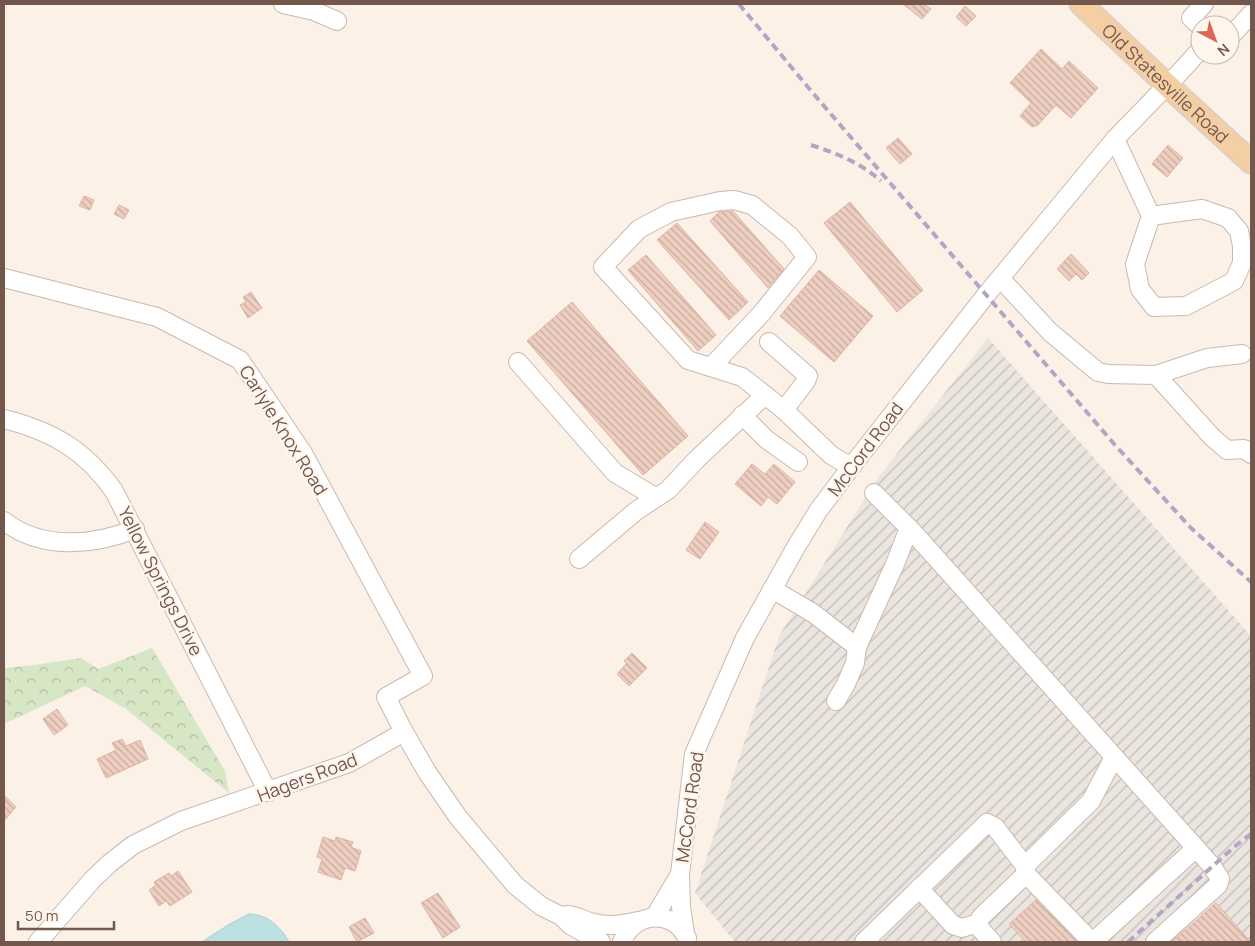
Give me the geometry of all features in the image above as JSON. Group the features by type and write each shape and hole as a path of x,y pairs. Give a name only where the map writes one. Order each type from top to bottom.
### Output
{"main road":[{"name":"Old Statesville Road","path":"1081,4 1251,162"}],"street":[{"path":"283,4 314,11 337,21"},
{"path":"1194,15 1204,4"},
{"path":"1240,26 1251,14"},
{"name":"McCord Road","path":"687,938 681,907 680,874 694,754 745,638 796,546 818,511 851,467 1000,278 1115,139 1190,61"},
{"path":"1115,139 1151,216 1135,264 1140,289 1154,307 1186,306 1234,281 1242,264 1242,246 1239,231 1228,218 1202,209 1151,216"},
{"path":"711,366 761,314 807,257 790,236 752,205 734,200 720,201 671,212 647,224 639,229 603,267 688,360 742,377 784,410 831,455 851,467"},
{"name":"Carlyle Knox Road","path":"4,278 157,317 240,360 303,453 423,676 386,697 404,732"},
{"path":"1000,278 1050,332 1098,372 1156,375 1207,358 1242,354"},
{"path":"769,342 808,376 784,410"},
{"path":"518,362 615,473 655,498"},
{"path":"1156,375 1212,437 1227,450 1244,450 1251,454"},
{"path":"579,559 636,511 668,490 697,459 765,395"},
{"path":"742,415 766,439 798,462"},
{"name":"Yellow Springs Drive","path":"4,419 25,424 52,435 87,459 114,491 268,792"},
{"path":"874,493 909,528 1212,866 1220,880 1218,885 1155,942"},
{"path":"4,521 29,535 68,542 102,540 135,529"},
{"path":"836,701 855,663 857,647 895,564 909,528"},
{"path":"772,589 813,613 857,647"},
{"path":"404,732 427,772 479,843 515,885 541,906 561,916 570,925 601,942"},
{"name":"Hagers Road","path":"38,942 104,868 133,845 180,822 349,764 404,732"},
{"path":"992,942 977,925 980,917 1091,800 1114,757"},
{"path":"864,942 987,822 995,827 1026,870 1092,942 1196,848"},
{"name":"McCord Road","path":"622,942 625,934 647,919 680,874"},
{"path":"919,888 952,925 962,928 978,923"},
{"path":"561,916 573,915 593,923 614,926 647,919"},
{"name":"McCord Road","path":"647,919 669,920 678,925 687,938"}],"shaded area":[{"path":"988,338 1251,636 1251,942 735,942 695,893 779,636 877,479"}],"green space":[{"path":"152,648 225,771 229,793 126,709 85,686 4,724 4,668 81,658 98,669"}],"water":[{"path":"249,914 262,916 273,922 289,942 202,942 228,925"}],"building":[{"path":"903,4 924,4 931,9 922,19"},
{"path":"965,6 976,16 966,26 956,17"},
{"path":"1041,49 1062,69 1069,61 1098,88 1071,118 1056,105 1038,125 1032,127 1020,116 1031,103 1010,83"},
{"path":"898,138 912,154 900,164 886,148"},
{"path":"1168,145 1183,158 1167,177 1152,164"},
{"path":"84,196 94,200 90,210 79,206"},
{"path":"850,202 923,290 897,312 824,223"},
{"path":"119,205 129,210 124,219 114,214"},
{"path":"733,211 784,269 768,288 710,221 719,212"},
{"path":"677,223 748,302 729,320 657,240"},
{"path":"1071,254 1089,273 1082,280 1076,274 1069,281 1057,269"},
{"path":"646,255 716,335 698,351 628,270"},
{"path":"819,270 873,316 834,362 780,316"},
{"path":"251,292 262,308 248,318 240,305 246,302 243,297"},
{"path":"572,302 688,436 643,475 527,341"},
{"path":"752,464 765,474 774,464 795,482 777,504 768,497 761,506 735,484"},
{"path":"705,522 719,532 700,559 686,550"},
{"path":"632,653 647,668 629,686 617,674 627,663 624,661"},
{"path":"57,709 68,725 54,735 43,719"},
{"path":"122,739 126,746 140,740 148,759 106,778 97,759 116,750 112,743"},
{"path":"4,795 16,807 4,821"},
{"path":"323,837 335,841 336,837 353,842 351,847 361,851 355,871 345,868 341,880 318,872 322,859 317,857"},
{"path":"178,871 192,892 170,906 166,901 159,906 149,890 156,885 154,882 169,873 171,876"},
{"path":"438,893 460,927 443,938 421,903"},
{"path":"1036,900 1077,942 1026,942 1009,924"},
{"path":"1216,903 1251,942 1172,942"},
{"path":"365,918 374,933 357,942 349,927"}],"railway":[{"path":"739,4 812,92 1115,445 1191,528 1251,582"},
{"path":"811,145 848,159 881,181"},
{"path":"1128,942 1251,834"}]}
